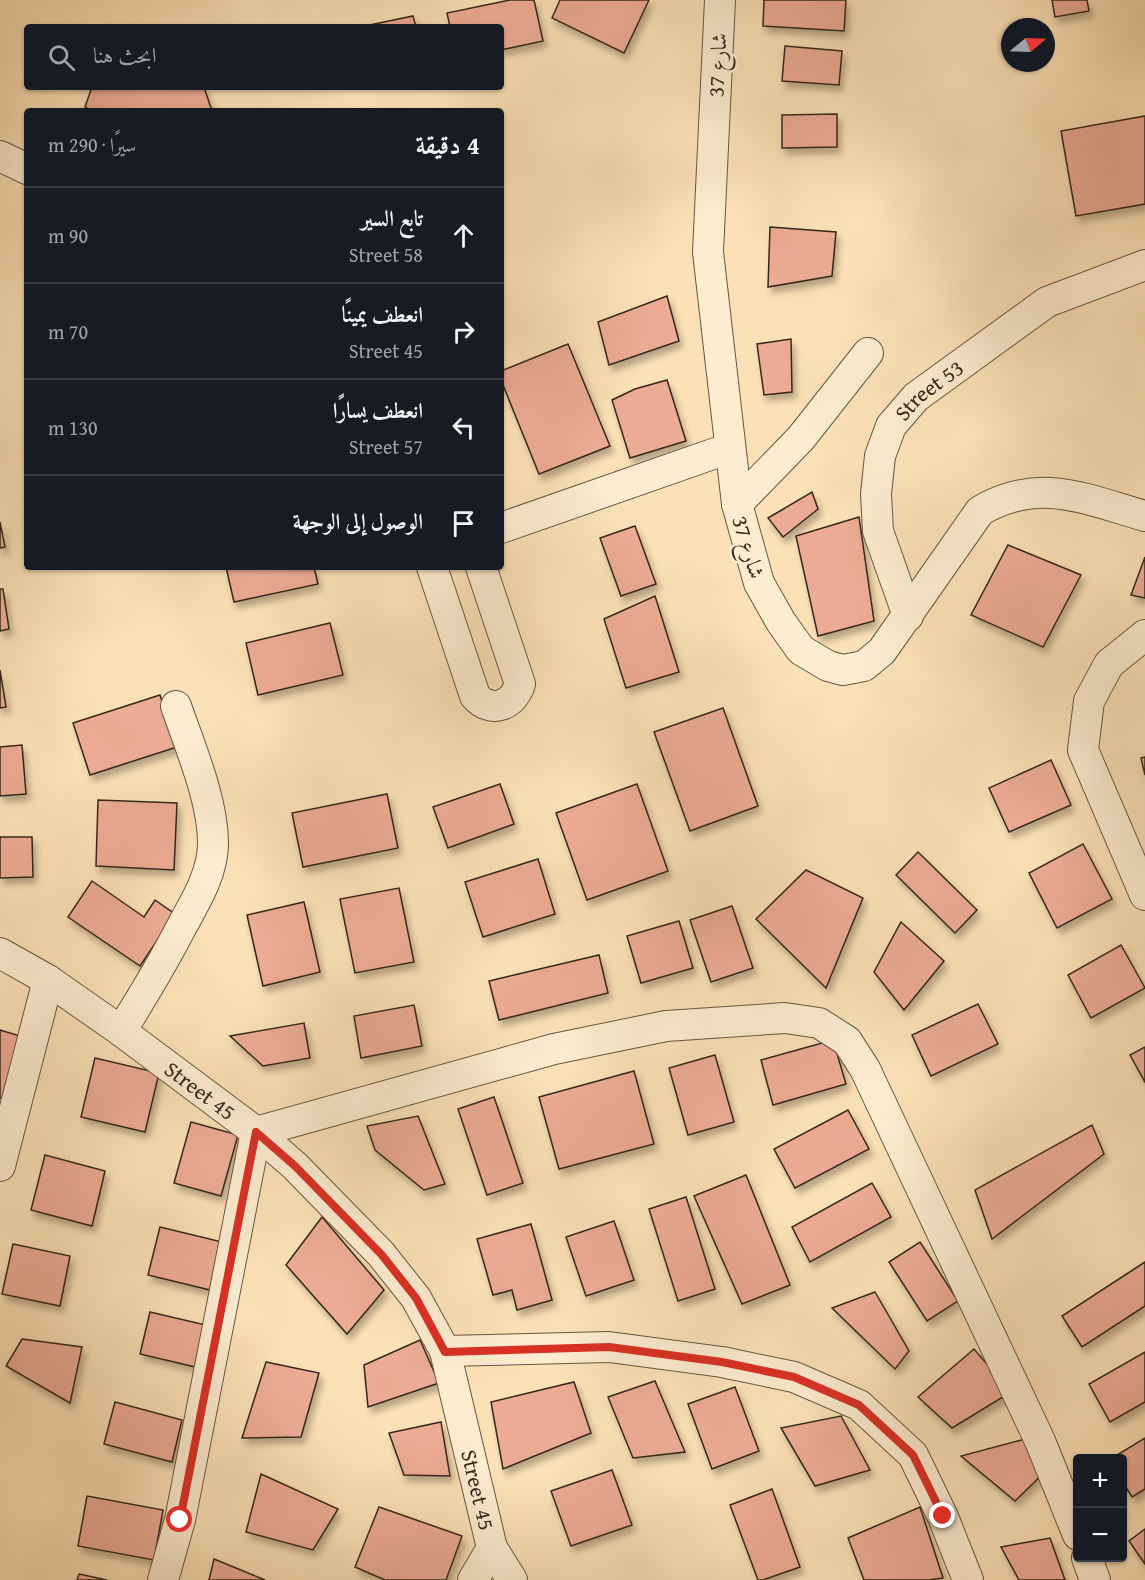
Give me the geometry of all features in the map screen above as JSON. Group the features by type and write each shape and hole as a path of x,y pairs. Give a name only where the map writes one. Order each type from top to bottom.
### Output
{"street":[{"name":"شارع 37","path":"720,0 708,252 736,504 759,583 781,622 801,650 828,666 843,669 864,666 882,651 980,511 998,500 1021,493 1061,492 1145,516"},
{"path":"0,156 24,168"},
{"name":"Street 53","path":"908,616 878,531 876,494 880,456 891,426 916,397 1047,302 1145,265"},
{"path":"736,504 801,438 868,353"},
{"path":"504,527 730,448"},
{"path":"433,570 475,696 480,702 495,706 510,701 517,694 520,684 482,570"},
{"path":"1145,635 1109,664 1089,701 1083,750 1145,895"},
{"path":"121,1031 162,965 206,881 214,844 201,779 176,706"},
{"name":"Street 45","path":"0,953 48,980 121,1031 256,1132 295,1166 381,1254 416,1298 445,1352 492,1548 512,1580"},
{"path":"0,1166 48,980"},
{"path":"163,1580 180,1520 256,1132 554,1050 666,1026 785,1018 819,1023 847,1041 865,1069 1040,1440 1073,1525"},
{"path":"445,1352 609,1347 722,1362 794,1377 859,1405 913,1455 943,1516 968,1580"},
{"path":"473,1580 492,1548"},
{"path":"1089,1562 1095,1580"}],"building":[{"path":"510,0 534,0 543,41 504,49 504,24 449,24 447,13"},
{"path":"560,0 649,0 624,53 552,18"},
{"path":"764,0 846,0 844,31 763,26"},
{"path":"1052,0 1087,0 1089,11 1055,17"},
{"path":"413,16 415,24 374,24"},
{"path":"785,46 842,51 839,85 782,81"},
{"path":"91,90 205,90 211,108 87,108 85,107"},
{"path":"837,114 837,147 782,148 782,115"},
{"path":"1145,116 1145,204 1076,216 1061,131"},
{"path":"770,227 836,232 832,276 768,287"},
{"path":"667,296 679,341 609,365 598,322"},
{"path":"791,339 792,392 764,395 757,344"},
{"path":"568,344 610,446 539,474 504,387 504,370"},
{"path":"667,380 686,441 630,458 612,400 635,389"},
{"path":"812,492 818,509 783,537 768,518"},
{"path":"859,517 874,621 818,636 796,536"},
{"path":"0,522 5,547 0,548"},
{"path":"635,526 656,584 621,596 600,538"},
{"path":"1008,545 1081,575 1043,647 971,615"},
{"path":"1145,557 1145,598 1131,595"},
{"path":"227,570 315,570 318,584 234,602"},
{"path":"0,589 3,589 9,629 0,631"},
{"path":"655,596 679,672 626,688 604,619"},
{"path":"330,623 343,675 258,695 246,643"},
{"path":"0,670 6,707 0,708"},
{"path":"160,695 177,747 90,775 73,723"},
{"path":"723,708 758,806 690,831 654,732"},
{"path":"22,745 26,794 0,796 0,747"},
{"path":"1145,757 1145,775 1141,758"},
{"path":"1051,760 1071,805 1009,832 989,788"},
{"path":"500,784 514,824 448,848 433,807"},
{"path":"637,784 668,871 587,900 556,813"},
{"path":"387,794 398,848 303,867 292,813"},
{"path":"98,800 177,803 174,870 96,866"},
{"path":"0,837 32,837 33,877 0,878"},
{"path":"1083,844 1112,899 1057,928 1029,873"},
{"path":"918,852 977,910 955,933 896,875"},
{"path":"538,859 555,914 483,937 465,882"},
{"path":"806,870 863,898 826,988 756,919"},
{"path":"92,881 144,917 155,900 175,914 140,966 68,917"},
{"path":"399,888 414,962 355,973 340,899"},
{"path":"304,902 320,972 263,986 247,915"},
{"path":"732,906 753,968 711,982 690,920"},
{"path":"679,921 693,968 641,983 627,936"},
{"path":"901,922 944,961 904,1010 874,972"},
{"path":"1121,945 1145,988 1091,1018 1068,975"},
{"path":"599,955 608,993 499,1020 489,981"},
{"path":"978,1004 998,1044 931,1076 912,1035"},
{"path":"414,1005 422,1046 361,1058 354,1016"},
{"path":"304,1023 310,1058 263,1066 230,1036"},
{"path":"0,1030 20,1036 5,1099 0,1098"},
{"path":"833,1040 846,1084 773,1105 761,1060"},
{"path":"1145,1047 1145,1082 1130,1055"},
{"path":"715,1055 734,1122 688,1135 669,1068"},
{"path":"95,1058 159,1073 145,1132 81,1117"},
{"path":"634,1071 654,1144 559,1169 539,1097"},
{"path":"494,1097 523,1183 487,1195 458,1109"},
{"path":"848,1110 869,1149 795,1188 774,1149"},
{"path":"418,1116 445,1184 424,1190 375,1150 367,1126"},
{"path":"191,1122 238,1135 221,1196 174,1183"},
{"path":"1092,1125 1104,1154 992,1239 975,1190"},
{"path":"45,1155 105,1171 92,1226 31,1210"},
{"path":"746,1175 790,1285 742,1304 694,1196"},
{"path":"872,1183 891,1217 810,1262 792,1227"},
{"path":"686,1197 715,1289 678,1301 649,1209"},
{"path":"322,1217 384,1290 347,1334 286,1265"},
{"path":"614,1221 634,1280 586,1296 566,1237"},
{"path":"531,1224 552,1300 517,1310 512,1290 493,1295 477,1239"},
{"path":"160,1227 222,1242 210,1290 148,1275"},
{"path":"920,1242 958,1301 927,1321 889,1262"},
{"path":"13,1244 70,1256 60,1306 2,1294"},
{"path":"1145,1262 1145,1306 1082,1347 1062,1316"},
{"path":"875,1292 909,1351 895,1369 832,1308"},
{"path":"150,1312 214,1327 204,1369 140,1354"},
{"path":"22,1339 82,1347 70,1403 6,1366"},
{"path":"420,1340 439,1383 368,1407 364,1365"},
{"path":"974,1349 1011,1392 952,1428 918,1397"},
{"path":"1145,1352 1145,1402 1110,1422 1089,1384"},
{"path":"266,1362 319,1373 301,1437 242,1438"},
{"path":"655,1381 685,1452 633,1458 608,1397"},
{"path":"574,1382 591,1433 503,1469 491,1402"},
{"path":"735,1387 759,1451 712,1469 688,1404"},
{"path":"115,1402 182,1420 172,1462 104,1444"},
{"path":"841,1416 870,1470 815,1486 781,1428"},
{"path":"441,1422 450,1476 404,1475 389,1433"},
{"path":"1145,1438 1145,1489 1132,1497 1127,1489 1127,1454 1119,1454"},
{"path":"1025,1439 1048,1469 1015,1501 961,1456"},
{"path":"612,1470 632,1525 571,1546 551,1491"},
{"path":"261,1474 338,1509 313,1550 246,1532"},
{"path":"772,1489 800,1567 758,1580 730,1505"},
{"path":"87,1496 163,1510 154,1560 78,1546"},
{"path":"379,1507 462,1536 446,1580 385,1580 355,1567"},
{"path":"920,1507 943,1578 864,1580 848,1538"},
{"path":"1145,1529 1145,1564 1129,1541"},
{"path":"1050,1538 1065,1580 1019,1580 1001,1547"},
{"path":"214,1559 265,1580 209,1580"},
{"path":"79,1574 107,1580 77,1580"}],"route":[{"path":"180,1520 256,1132 295,1166 381,1254 416,1298 445,1352 609,1347 722,1362 794,1377 859,1405 913,1455 943,1516"}]}
